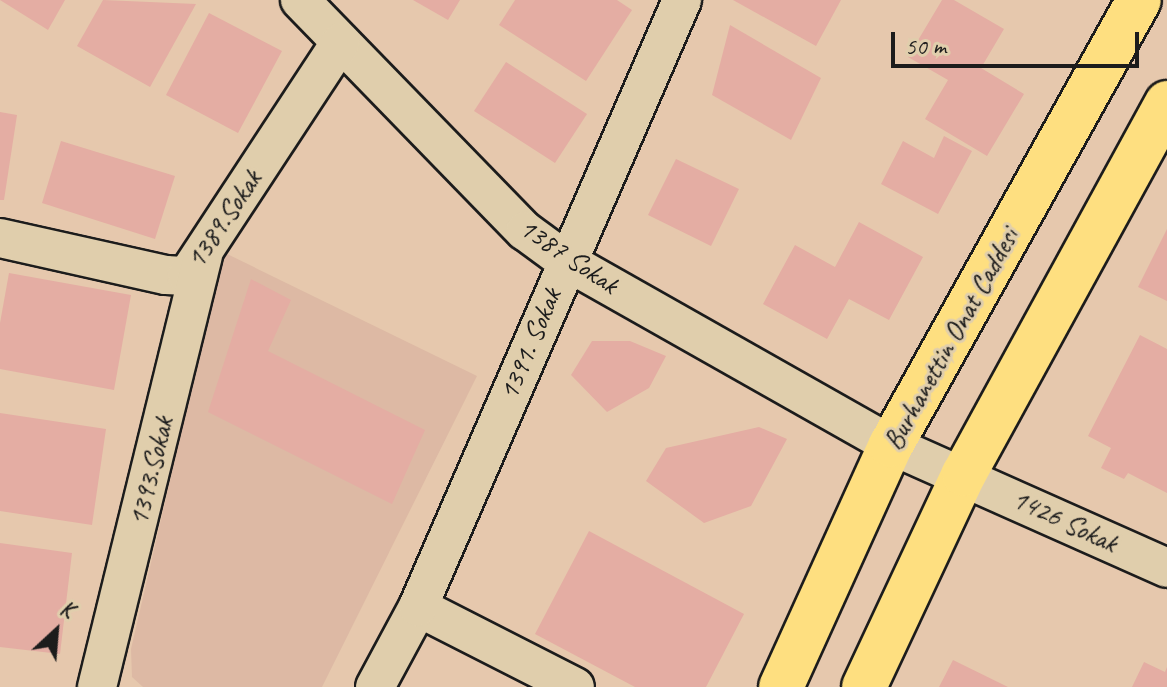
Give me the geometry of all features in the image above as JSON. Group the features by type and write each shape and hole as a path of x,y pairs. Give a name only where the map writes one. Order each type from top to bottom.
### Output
{"main road":[{"name":"Burhanettin Onat Caddesi","path":"781,687 891,445 1139,0"},
{"path":"864,687 964,474 1167,103"}],"street":[{"name":"1387 Sokak","path":"300,0 525,231 566,261 891,445 964,474"},
{"name":"1391. Sokak","path":"375,687 418,607 682,0"},
{"name":"1389.Sokak","path":"0,238 166,275 187,276 340,43"},
{"name":"1393.Sokak","path":"97,687 203,255"},
{"name":"1426 Sokak","path":"964,474 1167,568"},
{"path":"418,607 575,687"}],"shaded area":[{"path":"223,252 477,376 322,687 143,687 132,677 131,649"}],"building":[{"path":"0,0 65,0 48,30"},
{"path":"103,0 196,4 150,87 77,46"},
{"path":"413,0 460,0 448,20"},
{"path":"515,0 617,0 632,10 586,81 499,25"},
{"path":"733,0 841,0 816,46"},
{"path":"942,0 954,0 1004,29 981,68 1024,94 987,156 925,119 948,80 908,57"},
{"path":"209,13 282,51 238,133 166,95"},
{"path":"730,25 821,78 791,140 712,95"},
{"path":"506,62 587,114 555,163 474,111"},
{"path":"0,112 17,115 4,200 0,200"},
{"path":"944,136 972,151 938,214 881,184 903,141 934,158"},
{"path":"61,141 175,176 155,239 42,203"},
{"path":"676,159 739,189 711,246 648,215"},
{"path":"859,222 923,257 889,320 849,299 827,339 763,304 795,245 835,267"},
{"path":"1167,229 1167,301 1138,287"},
{"path":"9,273 131,295 114,390 0,369 0,323"},
{"path":"251,279 291,300 268,351 425,430 392,504 208,412"},
{"path":"1140,335 1167,349 1167,493 1128,473 1124,479 1101,468 1111,448 1088,436"},
{"path":"592,341 630,341 666,356 649,388 607,412 571,375"},
{"path":"0,413 106,429 92,525 0,511"},
{"path":"759,427 787,439 751,506 704,523 646,481 666,448"},
{"path":"589,531 744,614 706,687 635,687 535,634"},
{"path":"0,543 72,553 60,654 0,647"},
{"path":"953,660 1008,687 939,687"},
{"path":"1144,662 1165,672 1167,667 1167,687 1132,687"}]}
